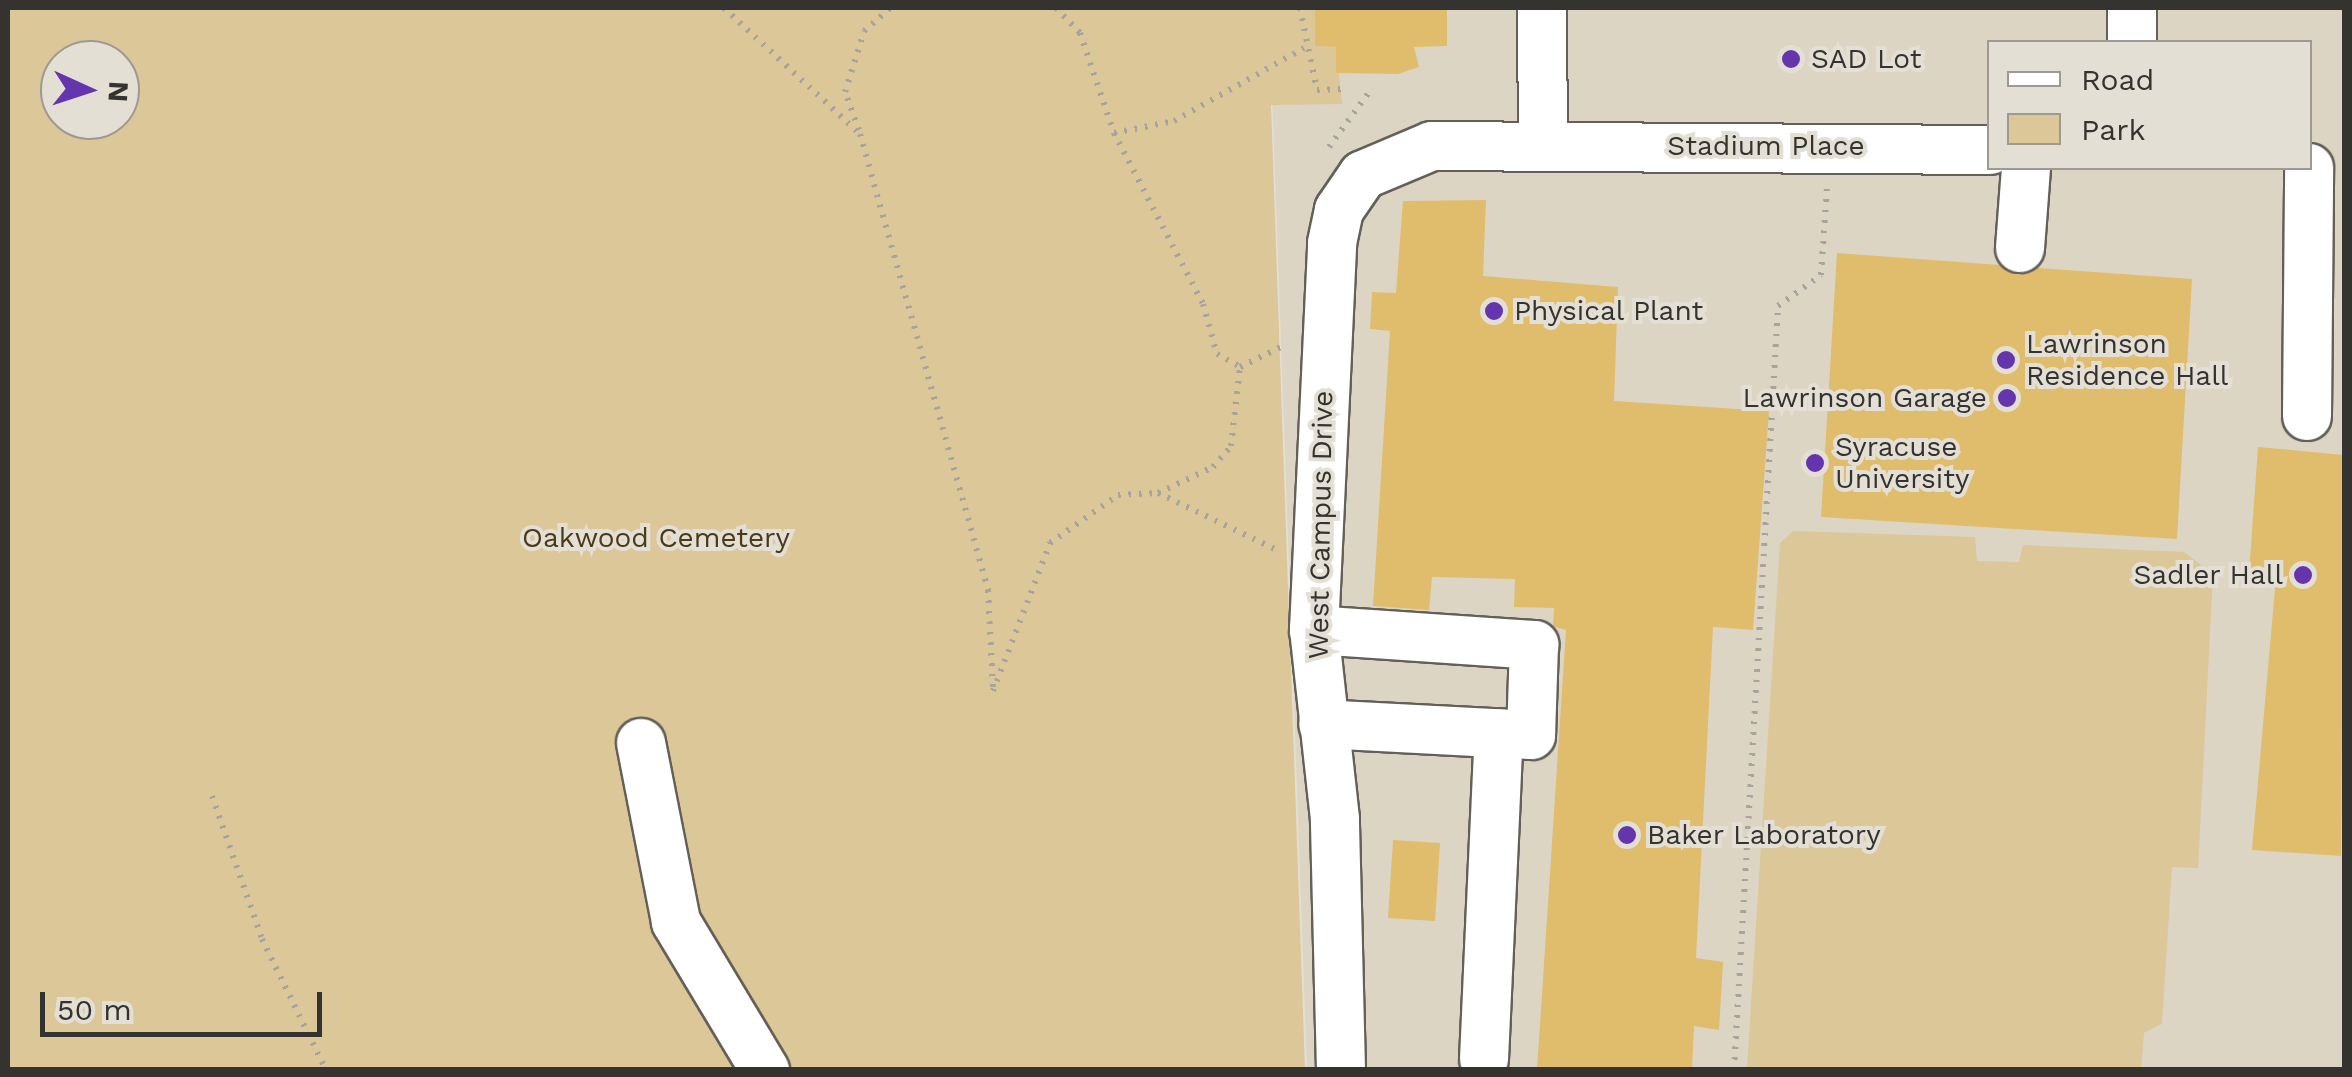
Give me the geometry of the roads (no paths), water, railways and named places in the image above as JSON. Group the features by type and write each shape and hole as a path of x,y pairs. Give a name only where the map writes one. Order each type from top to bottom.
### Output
{"street":[{"path":"1542,8 1543,144"},
{"path":"2132,8 2132,40"},
{"name":"Stadium Place","path":"1543,144 1987,150"},
{"name":"West Campus Drive","path":"1341,1070 1335,819 1314,630 1340,210 1363,175 1397,154 1543,144"},
{"path":"2312,156 2344,156"},
{"path":"2020,248 2026,170"},
{"path":"2307,416 2310,170"},
{"path":"1314,630 1534,644 1531,734 1323,724"},
{"path":"1484,1060 1499,733"},
{"path":"641,743 676,922 764,1070"}],"place":[{"name":"SAD Lot","path":"1791,59"},
{"name":"Physical Plant","path":"1494,311"},
{"name":"Lawrinson Residence Hall","path":"2006,360"},
{"name":"Lawrinson Garage","path":"2007,398"},
{"name":"Syracuse University","path":"1815,463"},
{"name":"Sadler Hall","path":"2303,575"},
{"name":"Baker Laboratory","path":"1627,835"}],"park label":[{"name":"Oakwood Cemetery","path":"656,538"}]}
